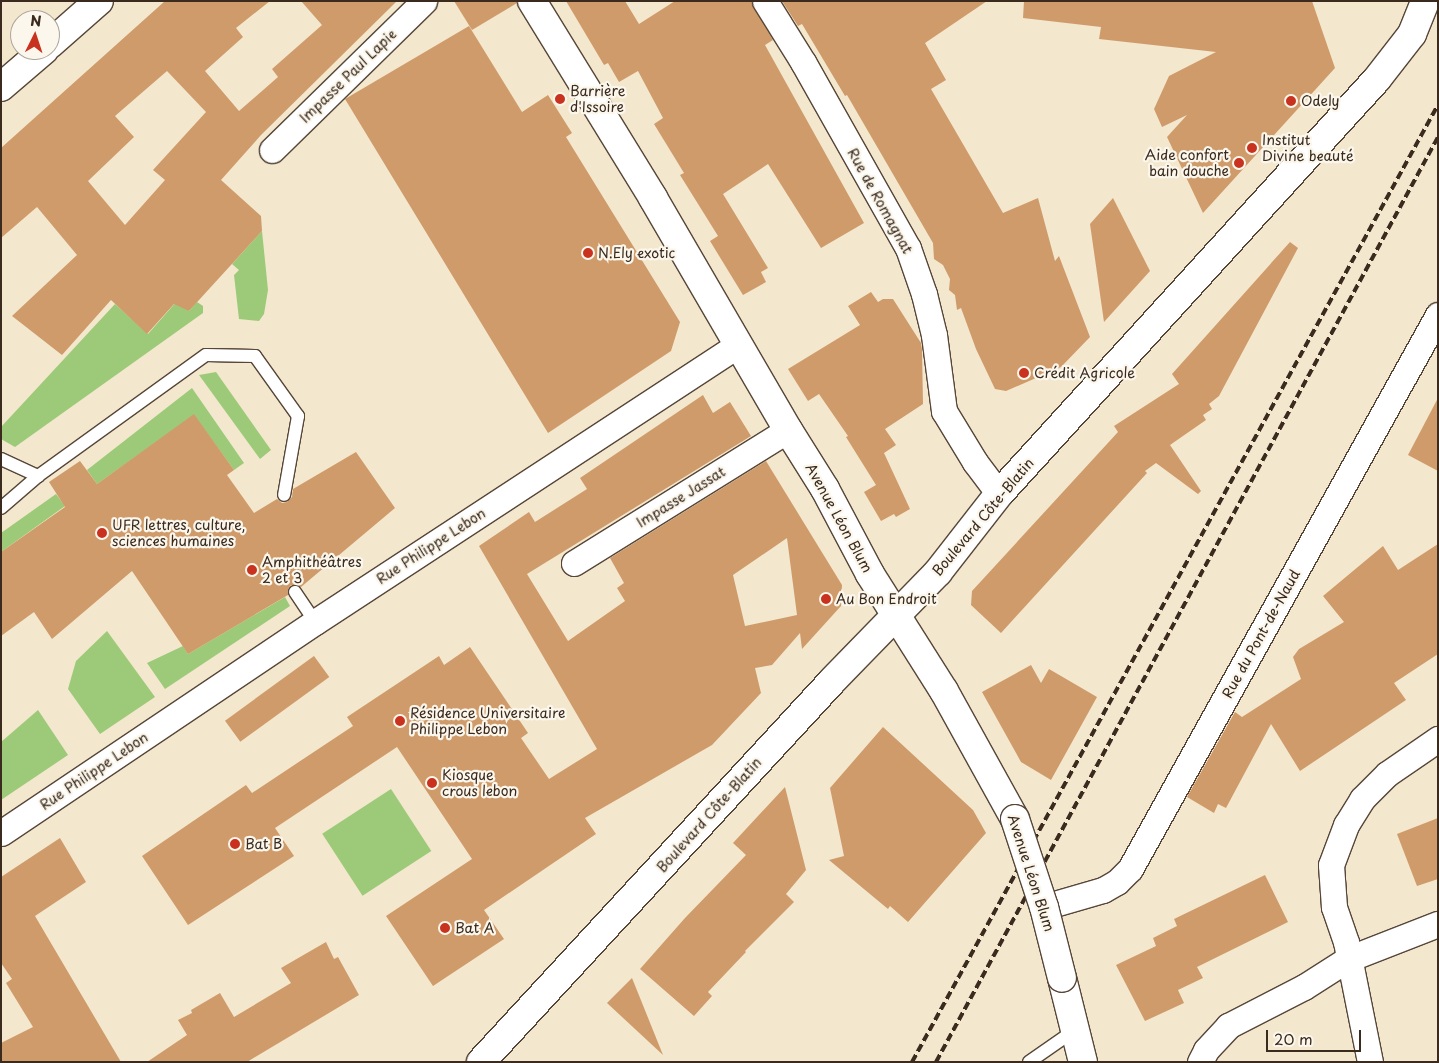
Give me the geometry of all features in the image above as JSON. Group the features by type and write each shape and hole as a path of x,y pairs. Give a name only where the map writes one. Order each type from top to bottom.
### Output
{"main road":[{"path":"60,35 99,1"},
{"name":"Avenue Léon Blum","path":"532,1 653,198 788,430 825,489 870,574 944,691 1015,819 1044,907 1083,1062"},
{"name":"Boulevard Côte-Blatin","path":"481,1062 834,679 938,572 999,494 1377,79 1412,34 1425,1"},
{"path":"1412,34 1438,26"},
{"path":"1,87 32,60"}],"street":[{"name":"Impasse Paul Lapie","path":"272,150 424,1"},
{"name":"Rue de Romagnat","path":"765,1 803,62 908,248 924,294 934,335 944,411 975,462 999,494"},
{"name":"Rue du Pont-de-Naud","path":"1044,907 1103,890 1117,882 1130,869 1438,315"},
{"name":"Rue Philippe Lebon","path":"1,833 315,622 738,345"},
{"name":"Impasse Jassat","path":"574,563 788,430"},
{"path":"1370,1062 1346,942 1334,907 1331,865 1346,825 1362,799 1387,774 1438,739"},
{"path":"1200,1062 1206,1050 1228,1026 1304,987 1348,958 1438,924"}],"lane":[{"path":"1,508 38,476 206,355 255,356 298,416 284,495"},
{"path":"1,458 38,476"},
{"path":"295,592 315,622"},
{"path":"1029,1062 1075,1030"}],"green space":[{"path":"262,231 268,290 264,314 259,321 239,319 234,275 239,270 232,264"},
{"path":"177,301 189,311 197,302 203,306 203,313 15,447 1,439 1,427 115,304 148,334"},
{"path":"216,372 271,450 260,459 199,375"},
{"path":"192,388 244,463 234,470 194,415 97,484 87,470"},
{"path":"56,494 65,506 1,552 1,533"},
{"path":"285,597 290,606 165,689 147,663 183,646 188,654"},
{"path":"107,631 155,697 100,734 68,689 76,661"},
{"path":"38,710 68,755 1,800 1,742"},
{"path":"391,789 431,851 363,896 322,834"}],"building":[{"path":"165,1 270,1 236,28 243,37 205,71 239,111 278,77 272,69 322,25 301,1 397,1 261,135 221,180 261,216 262,231 189,311 174,304 147,334 111,300 62,355 12,316 77,255 37,207 1,238 1,148","holes":["167,71 206,112 153,170 165,180 125,225 88,181 134,137 115,116"]},
{"path":"454,1 516,1 517,3 472,30"},
{"path":"566,1 625,1 639,24 675,1 751,1 773,40 765,45 864,223 821,248 768,164 723,194 768,268 761,272 766,282 743,295 710,241 718,236 680,175 684,173 654,124 663,118 638,71 619,82 608,63 604,65"},
{"path":"782,1 987,1 925,43 946,80 931,89 1003,213 1038,198 1055,261 1059,256 1090,337 1061,367 1006,391 995,389 976,349 961,308 957,310 955,295 949,290 950,279 943,265 934,259 933,243 847,95 845,96 802,24 798,26"},
{"path":"1024,1 1312,1 1335,68 1203,213 1167,137 1187,115 1162,127 1154,109 1169,76 1216,52 1099,39 1101,27 1023,18"},
{"path":"469,26 522,112 548,95 572,133 566,137 680,322 671,351 548,433 345,99"},
{"path":"1113,198 1150,271 1104,322 1090,224"},
{"path":"1290,242 1298,248 1219,396 1209,404 1212,409 1203,415 1206,420 1170,445 1201,491 1198,494 1156,463 1145,471 1147,473 1001,633 971,605 972,591 1118,432 1114,426 1179,384 1172,374"},
{"path":"871,292 878,302 883,299 893,299 921,343 922,350 923,404 885,429 896,445 884,453 910,509 896,517 894,514 881,521 864,492 876,485 846,437 848,436 819,394 808,401 788,369 860,325 848,306"},
{"path":"703,395 713,413 730,402 751,436 527,574 568,641 625,601 617,588 624,583 610,558 766,461 842,585 841,606 802,649 800,633 772,665 755,668 761,693 712,745 585,818 596,834 484,910 504,939 433,986 386,916 472,859 397,747 275,828 294,856 188,925 142,856 246,785 252,793 353,726 347,717 439,656 444,665 470,647 528,733 521,738 549,779 597,749 479,546 529,512 535,522 587,489 580,478","holes":["787,538 797,615 745,626 733,575"]},
{"path":"1438,398 1438,471 1408,455"},
{"path":"194,414 234,470 227,475 254,513 277,499 282,503 287,502 292,497 293,489 356,452 395,508 301,587 291,585 288,589 288,595 188,654 132,571 52,639 34,612 1,636 1,552 65,507 49,482 80,461 97,484"},
{"path":"1438,544 1438,654 1394,683 1406,700 1300,771 1271,724 1226,808 1218,804 1214,813 1187,797 1235,712 1242,717 1301,679 1293,657 1299,649 1344,622 1323,596 1383,546 1398,570"},
{"path":"314,656 329,677 240,742 225,721"},
{"path":"1031,665 1041,683 1049,669 1097,697 1051,780 1021,762 982,692"},
{"path":"883,727 973,810 986,833 908,922 890,906 888,909 829,860 844,856 830,788"},
{"path":"785,787 806,870 786,894 794,902 745,951 708,992 712,996 694,1016 640,969 685,918 746,855 733,843"},
{"path":"1438,818 1438,879 1417,886 1397,834"},
{"path":"60,838 86,882 35,916 121,1062 1,1062 1,1043 33,1027 6,983 12,979 1,963 1,877"},
{"path":"1265,875 1288,922 1197,967 1203,978 1178,990 1184,1003 1145,1021 1116,965 1156,946 1153,938 1177,926 1174,919"},
{"path":"326,942 334,959 338,957 359,995 247,1062 147,1062 187,1035 178,1020 192,1013 191,1010 220,993 234,1017 291,983 281,968"},
{"path":"632,978 663,1055 607,1003"}],"railway":[{"path":"912,1062 1438,105"},
{"path":"936,1062 1438,137"}],"place":[{"name":"Barrière d'Issoire","path":"560,99"},
{"name":"Odely","path":"1291,101"},
{"name":"Institut Divine beauté","path":"1252,148"},
{"name":"Aide confort bain douche","path":"1239,163"},
{"name":"N.Ely exotic","path":"588,253"},
{"name":"Crédit Agricole","path":"1024,373"},
{"name":"UFR lettres, culture, sciences humaines","path":"102,533"},
{"name":"Amphithéâtres 2 et 3","path":"252,570"},
{"name":"Au Bon Endroit","path":"826,599"},
{"name":"Résidence Universitaire Philippe Lebon","path":"400,721"},
{"name":"Kiosque crous lebon","path":"432,783"},
{"name":"Bat B","path":"235,844"},
{"name":"Bat A","path":"445,928"}]}
